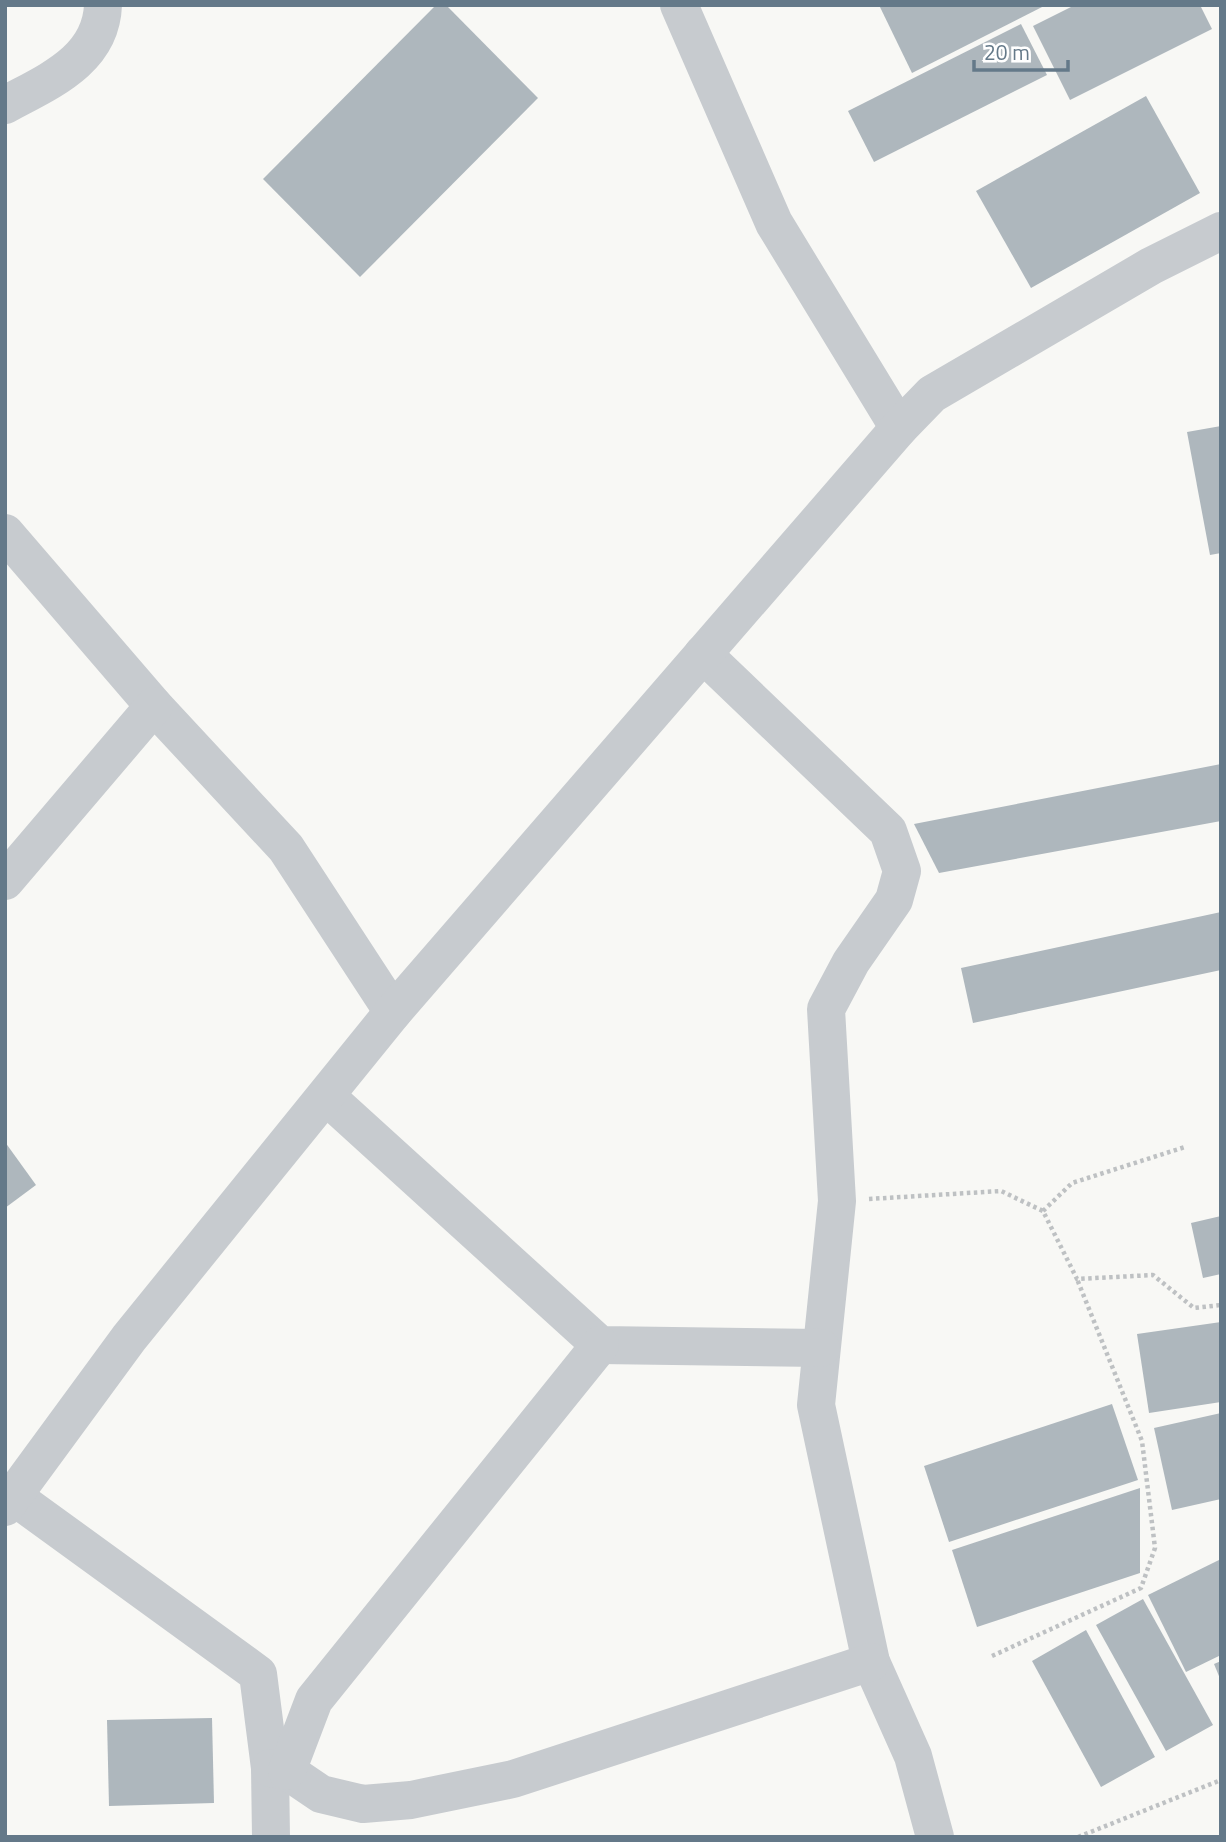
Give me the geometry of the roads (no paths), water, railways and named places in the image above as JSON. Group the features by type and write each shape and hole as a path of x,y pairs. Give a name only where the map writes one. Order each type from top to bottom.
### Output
{"street":[{"path":"5,105 64,72 79,60 100,26 103,5"},
{"path":"678,5 774,223 899,428"},
{"path":"271,1837 279,1770 258,1674 9,1501 129,1338 393,1012 899,428 932,394 1151,266 1221,230"},
{"path":"5,533 155,706 286,848 393,1012"},
{"path":"703,654 888,831 902,871 894,900 851,962 826,1009 837,1201 816,1405 871,1662 913,1756 935,1837"},
{"path":"5,881 155,706"},
{"path":"326,1096 600,1345 821,1349"},
{"path":"279,1770 314,1700 600,1345"},
{"path":"279,1770 321,1794 363,1804 411,1800 513,1779 871,1662"}]}
